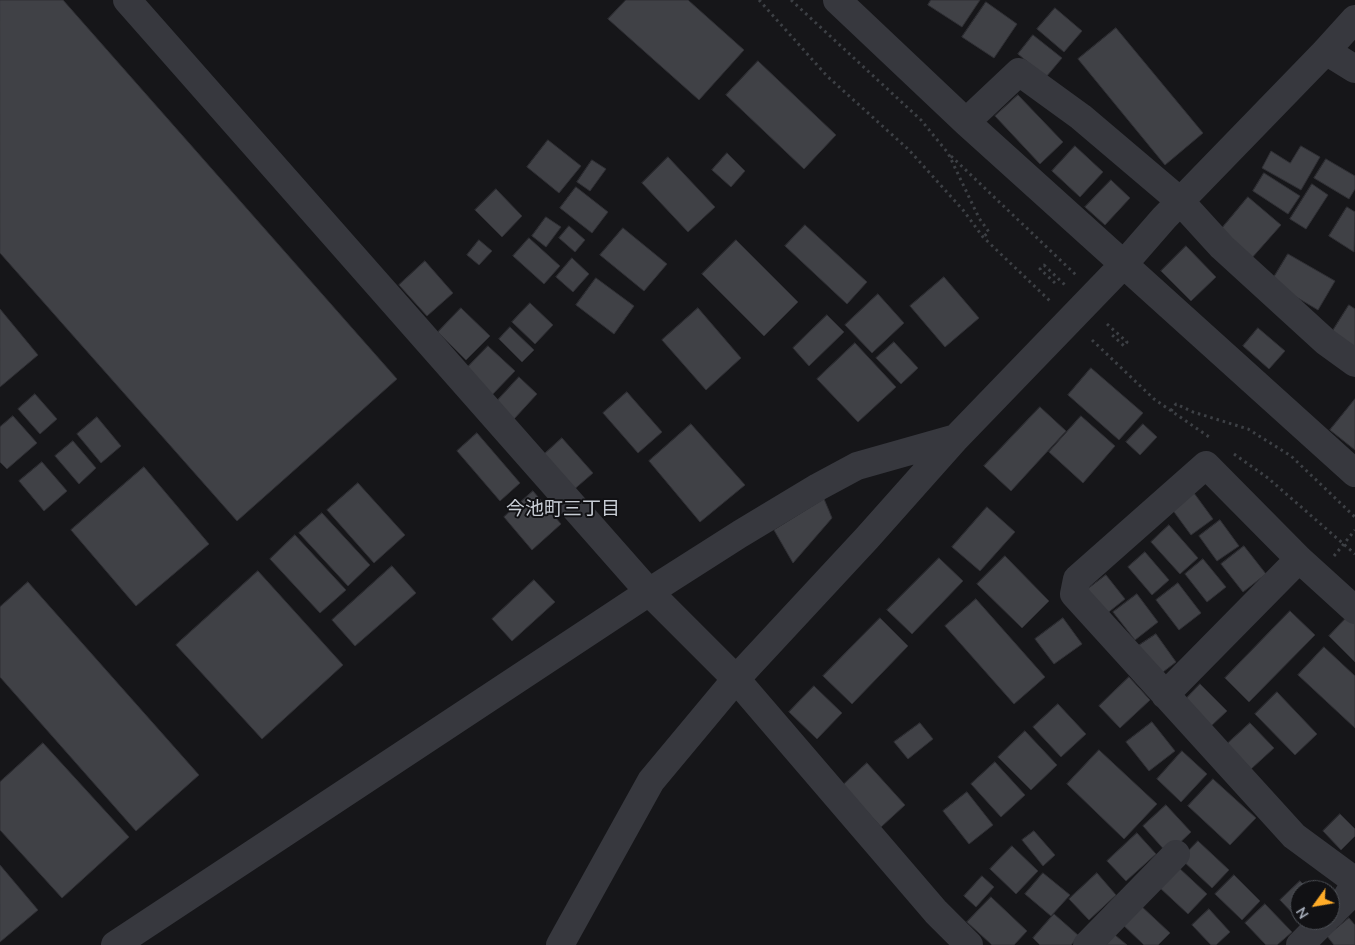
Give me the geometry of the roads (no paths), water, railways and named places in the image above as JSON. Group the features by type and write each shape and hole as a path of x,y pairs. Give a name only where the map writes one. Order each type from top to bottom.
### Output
{"street":[{"path":"127,0 649,592 736,679 936,912 969,945"},
{"path":"837,0 966,122 1355,473"},
{"path":"560,945 651,781 736,679 867,538 956,438 1123,265 1180,201 1355,19"},
{"path":"1326,51 1355,69"},
{"path":"966,122 1019,72 1081,117 1180,201 1222,247 1326,342 1355,364"},
{"path":"115,945 649,592 740,534 857,466 956,438"},
{"path":"1340,905 1355,882 1294,836 1074,594 1077,579 1206,465 1355,610"},
{"path":"1165,695 1309,567"},
{"path":"1087,945 1176,854"},
{"path":"1300,945 1315,930"}],"district":[{"name":"今池町三丁目","path":"563,510"}]}
